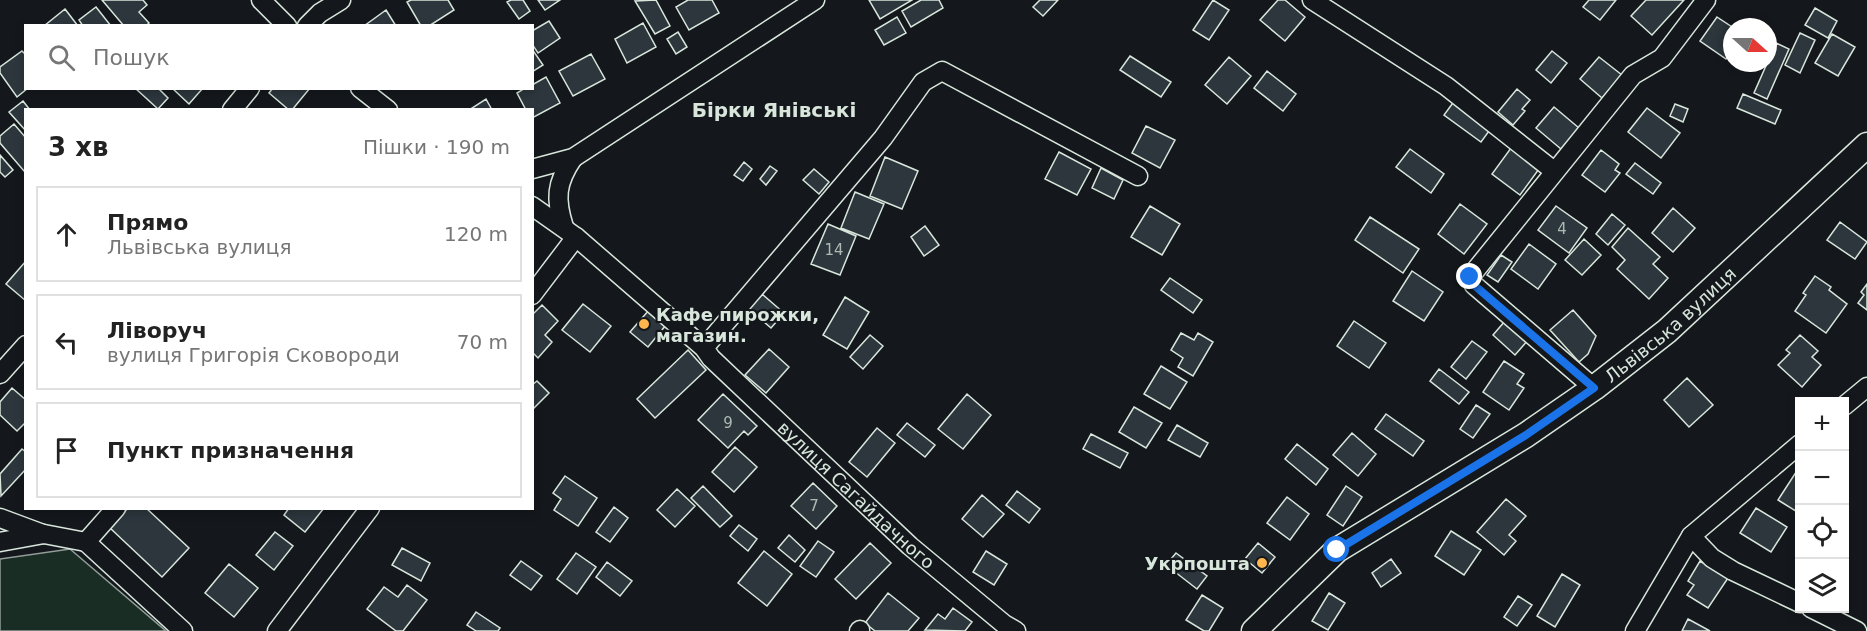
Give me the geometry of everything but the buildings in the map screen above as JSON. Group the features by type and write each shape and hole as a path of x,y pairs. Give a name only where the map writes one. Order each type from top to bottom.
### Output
{"main road":[{"name":"Львівська вулиця","path":"1254,631 1337,550 1526,435 1594,388 1667,331 1867,145"}],"street":[{"path":"261,0 285,24"},
{"path":"309,24 320,13 341,0"},
{"path":"534,168 573,158 815,0"},
{"path":"1312,0 1446,86 1554,171"},
{"path":"1594,388 1474,285 1470,277 1633,75 1662,58 1706,0"},
{"path":"704,348 883,138 923,82 942,71 1138,176"},
{"path":"234,108 248,90"},
{"path":"363,90 385,108"},
{"path":"534,292 570,232 559,210 559,186 560,178 573,158"},
{"name":"вулиця Сагайдачного","path":"534,208 570,232 704,348 711,358 910,546 1004,624 1016,631"},
{"path":"0,374 24,347"},
{"path":"1849,403 1867,387"},
{"path":"1635,631 1691,536 1795,448"},
{"path":"86,542 114,510"},
{"path":"276,631 368,510"},
{"path":"0,518 44,534 86,542 183,631"},
{"path":"0,542 44,534"},
{"path":"1691,536 1719,563 1795,601"},
{"path":"1819,613 1857,631"}],"green space":[{"path":"70,549 166,631 0,631 0,559"}],"place":[{"name":"Кафе пирожки, магазин.","path":"644,324"},
{"name":"Укрпошта","path":"1262,563"}],"district":[{"name":"Бірки Янівські","path":"774,110"}],"route":[{"path":"1337,550 1526,435 1594,388 1474,285 1470,277"}]}
